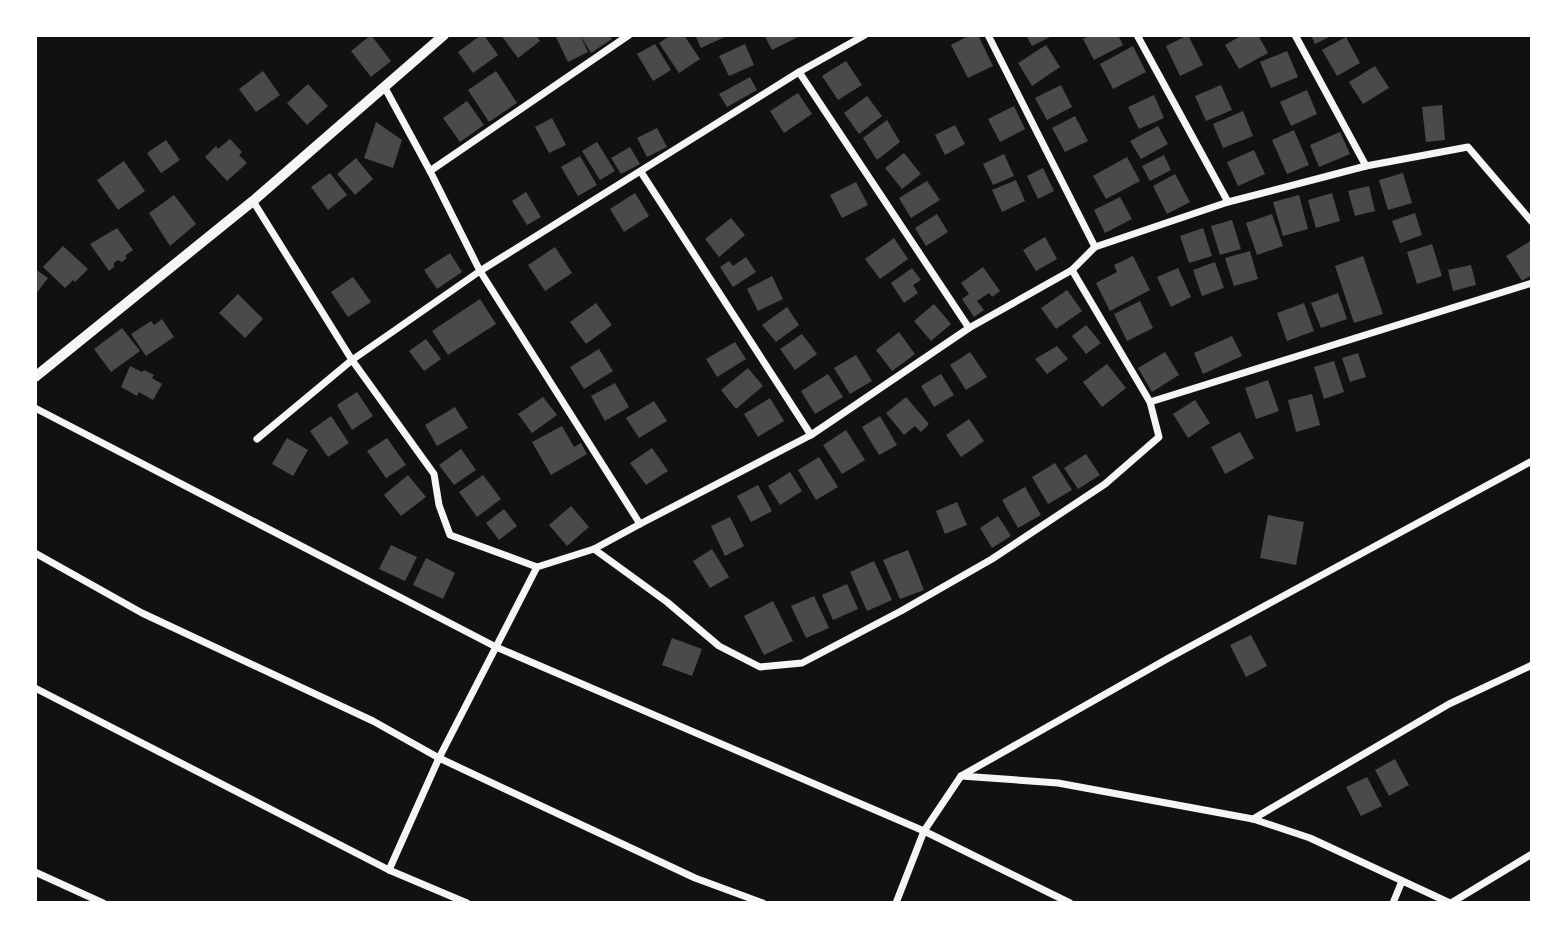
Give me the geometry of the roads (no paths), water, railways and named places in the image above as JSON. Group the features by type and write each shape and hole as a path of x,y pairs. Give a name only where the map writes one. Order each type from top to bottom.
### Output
{"street":[{"path":"35,377 253,201 444,35"},
{"path":"430,171 629,35"},
{"path":"257,439 352,360 480,271 799,72 865,35"},
{"path":"988,35 1095,247"},
{"path":"1136,35 1228,202"},
{"path":"1295,35 1366,166"},
{"path":"799,72 969,328"},
{"path":"385,88 480,271 640,524"},
{"path":"253,201 352,360 434,474 439,505 450,535 537,567 594,549 811,435 969,328 1072,270 1095,247 1228,202 1366,166 1468,147 1532,222"},
{"path":"641,173 811,435"},
{"path":"594,549 667,602 719,646 760,667 802,663 992,559 1105,484 1159,437 1150,402 1072,270"},
{"path":"1150,402 1532,283"},
{"path":"35,408 496,647 924,831 1070,903"},
{"path":"897,903 924,831 961,776 1167,659 1532,461"},
{"path":"35,553 142,613 373,721 439,758 695,878 763,903"},
{"path":"389,870 439,758 537,567"},
{"path":"1253,819 1450,704 1532,665"},
{"path":"35,688 389,870 467,903"},
{"path":"961,776 1058,783 1253,819 1310,838 1451,903 1532,854"},
{"path":"35,872 103,903"},
{"path":"1393,903 1402,881"}]}
